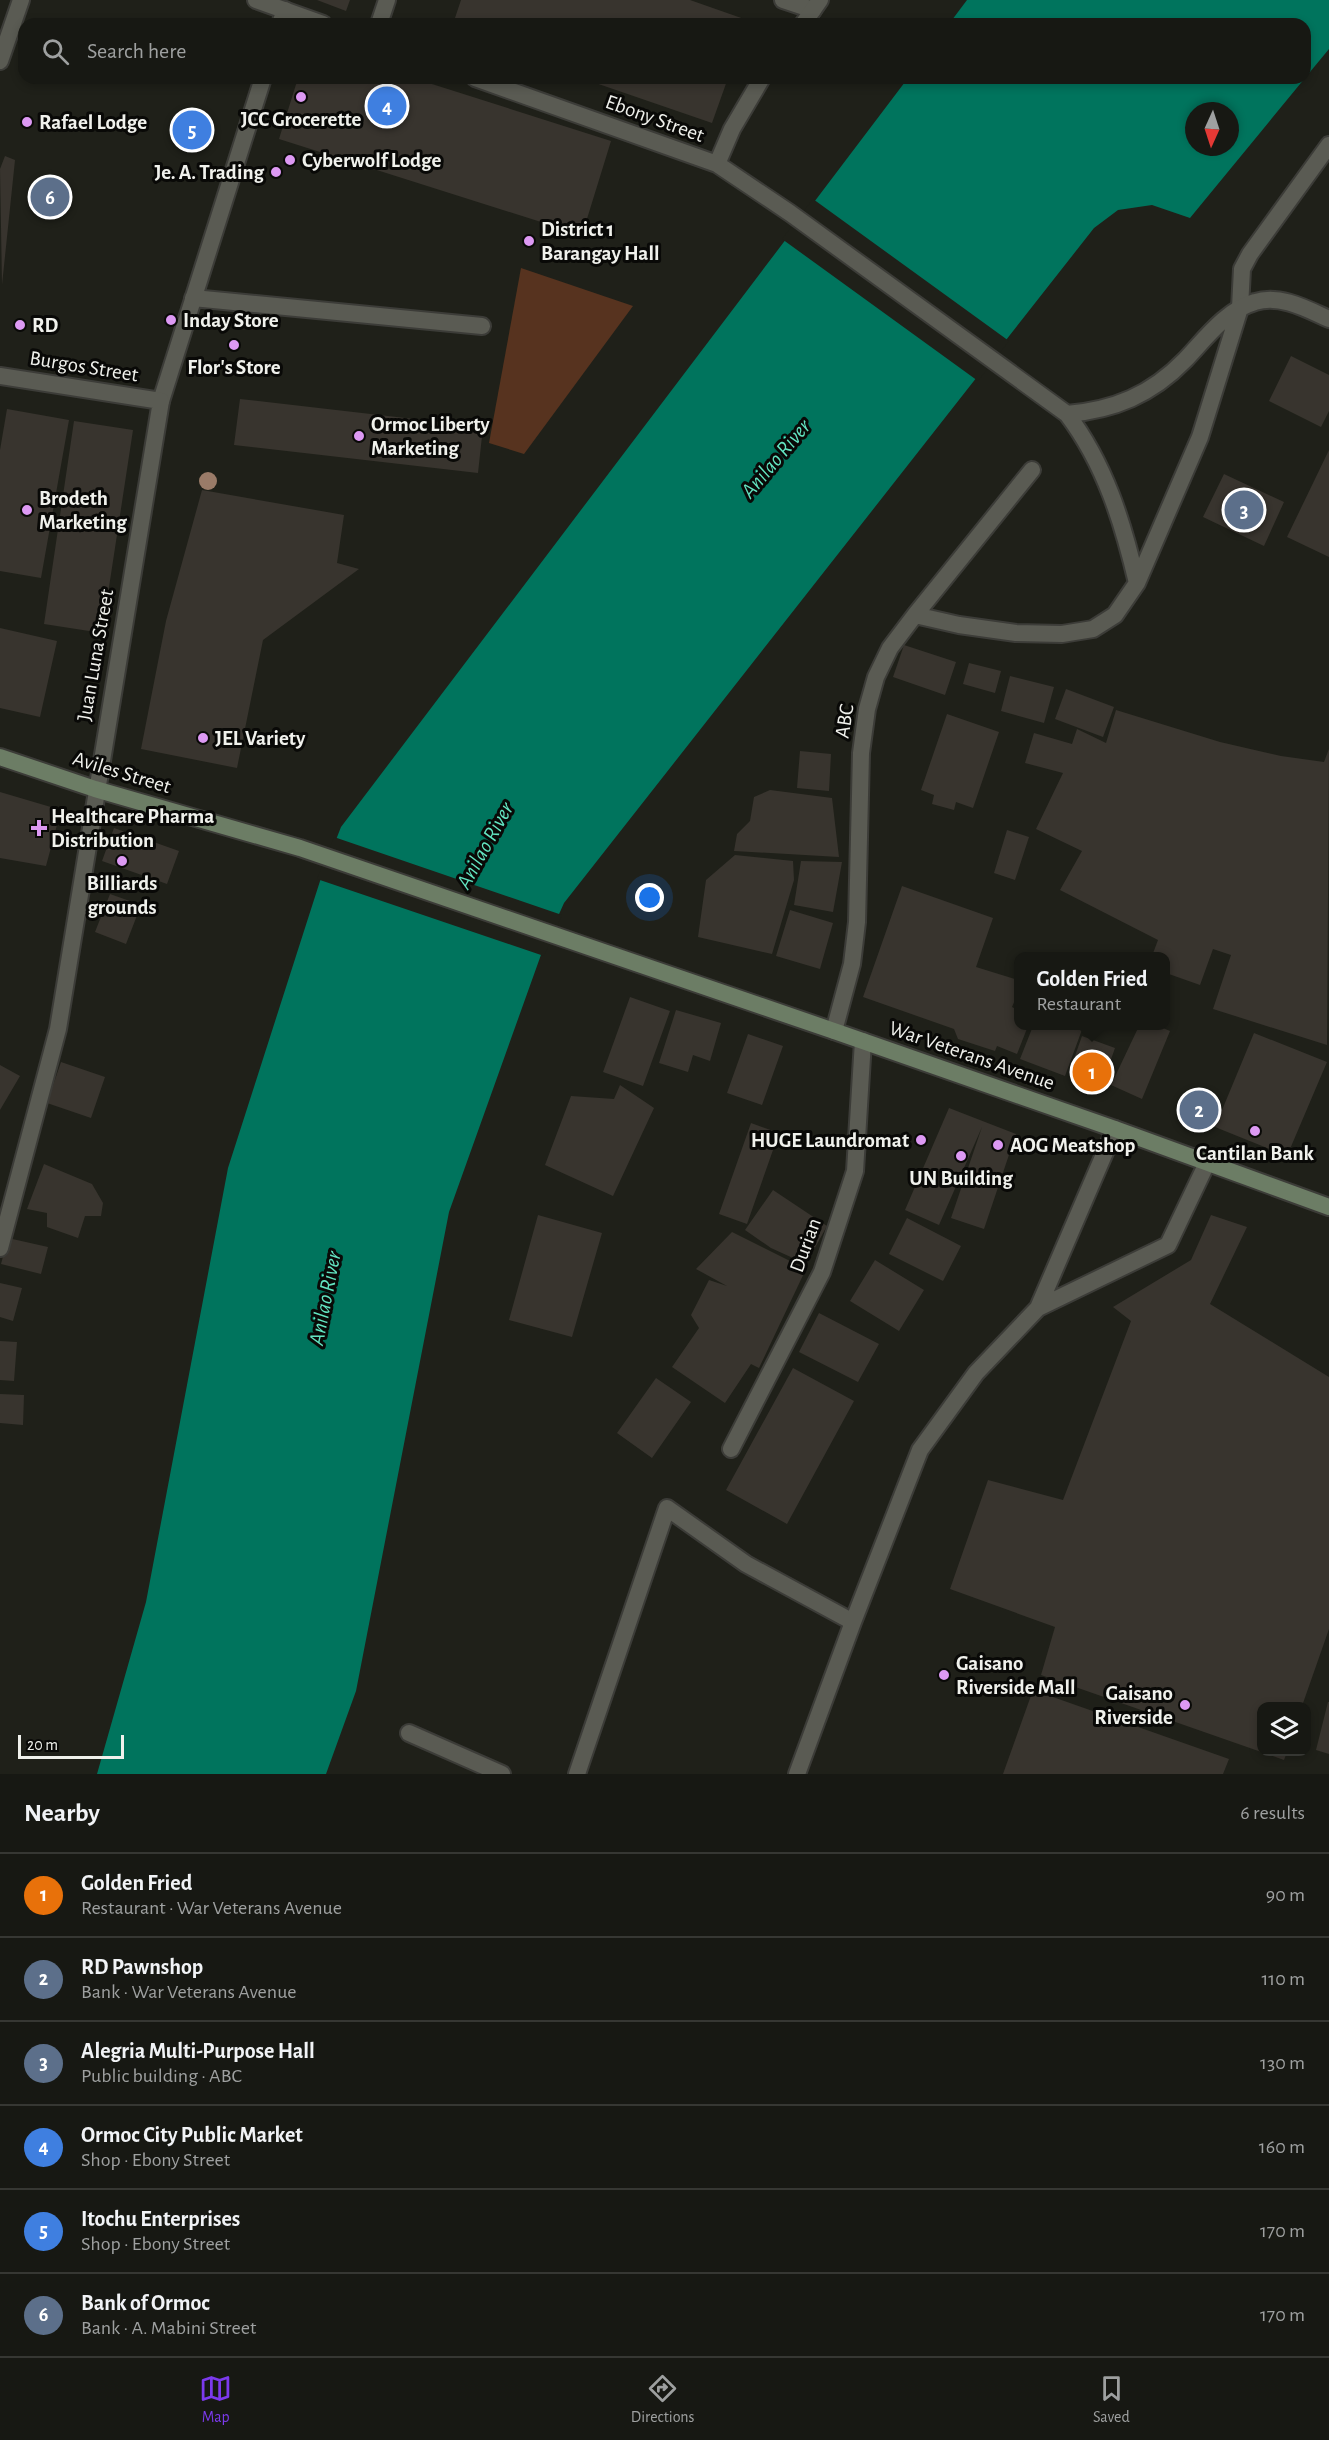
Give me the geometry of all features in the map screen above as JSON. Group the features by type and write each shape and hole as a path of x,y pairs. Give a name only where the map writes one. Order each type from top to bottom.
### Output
{"main road":[{"name":"Aviles Street","path":"0,757 95,789 300,848 599,950"},
{"name":"War Veterans Avenue","path":"599,950 834,1030 1329,1207"}],"street":[{"path":"0,61 21,0"},
{"path":"256,0 282,17"},
{"path":"381,18 387,0"},
{"path":"783,0 816,5 806,18"},
{"name":"Juan Luna Street","path":"0,1248 58,1029 95,789 160,401 261,84"},
{"name":"Ebony Street","path":"493,84 717,164 790,213 1067,414 1095,455 1108,486 1122,521 1137,583"},
{"path":"717,164 737,118 758,84"},
{"path":"915,615 960,625 1016,633 1062,634 1093,629 1115,615 1137,583 1200,436 1240,308 1242,269 1250,254 1329,145"},
{"path":"193,298 482,326"},
{"path":"1067,414 1109,408 1134,398 1184,362 1208,334 1240,308 1256,301 1275,300 1296,304 1329,319"},
{"name":"Burgos Street","path":"0,375 160,401"},
{"name":"ABC","path":"834,1030 852,964 857,922 861,753 867,710 876,677 890,648 1032,470"},
{"name":"Durian","path":"731,1449 822,1272 855,1171 863,1041"},
{"path":"797,1774 920,1450 976,1373 1038,1308 1115,1129"},
{"path":"1038,1308 1168,1245 1207,1163"},
{"path":"577,1774 667,1508 746,1564 853,1622"},
{"path":"409,1733 502,1774"}],"shaded area":[{"path":"521,268 633,306 524,454 489,443"}],"water":[{"path":"967,0 1329,0 1329,49 1311,71 1311,18 954,18"},
{"name":"Anilao River","path":"903,84 1300,84 1190,218 1152,205 1118,210 1094,228 564,903 542,952 449,1212 356,1691 326,1774 97,1774 146,1602 228,1168 321,878 341,827"}],"pier":[{"path":"813,199 1009,341 978,381 782,239"},
{"path":"334,837 562,915 544,956 317,879"}],"building":[{"path":"317,0 350,0 346,11"},
{"path":"461,0 690,0 741,18 455,18"},
{"path":"296,84 432,84 611,141 582,235 279,139"},
{"path":"598,84 726,84 712,123"},
{"path":"5,156 15,160 2,285 0,169"},
{"path":"1291,356 1329,375 1329,411 1321,427 1269,401"},
{"name":"Ormoc Liberty Marketing","path":"240,399 483,427 478,473 234,445"},
{"name":"Brodeth Marketing","path":"7,409 69,420 41,578 0,571 0,450"},
{"path":"74,421 133,430 102,633 44,624"},
{"path":"1329,450 1329,557 1287,537"},
{"path":"1224,474 1284,502 1264,546 1203,517"},
{"path":"202,490 344,515 337,563 359,569 263,640 237,768 141,749 166,621"},
{"path":"0,628 57,641 40,717 0,708"},
{"path":"904,645 956,662 945,695 893,677"},
{"path":"969,663 1001,671 995,693 963,684"},
{"path":"1010,676 1054,687 1044,723 1001,711"},
{"path":"1066,689 1114,707 1103,737 1055,719"},
{"path":"1116,710 1220,742 1281,756 1324,762 1329,749 1327,1045 1213,1009 1231,955 1213,949 1200,985 1170,974 1170,952 1154,952 1158,940 1060,890 1082,851 1036,829 1063,773 1025,763 1034,733 1072,744 1077,729 1106,743"},
{"path":"947,714 999,732 973,808 956,802 954,810 932,804 934,795 921,790"},
{"path":"800,751 831,754 829,791 797,788"},
{"path":"770,790 832,798 839,857 734,851 737,834 750,821 754,797"},
{"path":"0,792 61,810 46,866 0,858"},
{"path":"114,828 179,851 167,884 102,861"},
{"path":"1007,830 1029,837 1015,880 994,873"},
{"path":"735,855 793,861 794,880 772,954 698,937 706,880"},
{"path":"801,861 842,862 833,912 794,905"},
{"path":"902,886 993,918 976,967 1014,979 1012,1007 1014,1008 1014,1030 1026,1030 1017,1054 997,1046 995,1051 958,1039 954,1029 863,997"},
{"path":"110,894 141,905 126,944 95,932"},
{"path":"790,910 833,923 820,969 776,956"},
{"path":"630,997 670,1011 643,1086 603,1072"},
{"path":"676,1010 721,1023 710,1061 693,1055 688,1072 659,1063"},
{"path":"1031,1030 1082,1030 1065,1076 1020,1059"},
{"path":"1137,1030 1170,1031 1142,1099 1111,1085"},
{"path":"1254,1033 1327,1062 1287,1156 1215,1127"},
{"path":"748,1034 783,1046 762,1105 727,1093"},
{"path":"1082,1036 1115,1048 1102,1085 1069,1073"},
{"path":"61,1062 105,1077 91,1118 47,1103"},
{"path":"0,1065 20,1076 0,1110"},
{"path":"620,1085 654,1108 613,1196 545,1165 571,1096 614,1099"},
{"path":"949,1108 1016,1134 984,1229 951,1218 982,1127 939,1225 905,1210"},
{"path":"751,1123 779,1133 747,1224 719,1214"},
{"path":"44,1164 92,1184 103,1203 101,1216 85,1216 78,1238 47,1227 47,1213 27,1209"},
{"path":"773,1190 827,1226 806,1264 771,1248 745,1230"},
{"path":"538,1215 602,1233 572,1337 509,1320"},
{"path":"1211,1215 1247,1227 1210,1304 1329,1377 1329,1629 1303,1702 1257,1702 1257,1751 1041,1675 1055,1627 950,1589 988,1480 1063,1500 1131,1321 1113,1307 1191,1260"},
{"path":"907,1218 961,1246 943,1281 889,1254"},
{"path":"732,1232 806,1269 759,1368 751,1364 725,1403 672,1367 699,1328 691,1315 709,1280 727,1286 696,1269"},
{"path":"8,1238 48,1247 41,1274 1,1264"},
{"path":"875,1260 924,1290 899,1331 850,1301"},
{"path":"0,1283 22,1288 13,1321 0,1317"},
{"path":"819,1313 879,1344 858,1382 799,1352"},
{"path":"0,1341 17,1342 14,1381 0,1380"},
{"path":"793,1368 854,1401 787,1524 726,1490"},
{"path":"656,1378 691,1402 652,1458 617,1433"},
{"path":"0,1394 24,1395 23,1425 0,1423"},
{"path":"1033,1690 1229,1759 1223,1774 1003,1774"},
{"path":"1329,1702 1329,1754 1316,1750"},
{"path":"1273,1756 1286,1756 1284,1760"}],"place":[{"name":"JCC Grocerette","path":"301,97"},
{"name":"Ormoc City Public Market","path":"387,106"},
{"name":"Rafael Lodge","path":"27,122"},
{"name":"Itochu Enterprises","path":"192,130"},
{"name":"Cyberwolf Lodge","path":"290,160"},
{"name":"Je. A. Trading","path":"276,172"},
{"name":"Bank of Ormoc","path":"50,197"},
{"name":"District 1 Barangay Hall","path":"529,241"},
{"name":"Inday Store","path":"171,320"},
{"name":"RD","path":"20,325"},
{"name":"Flor's Store","path":"234,345"},
{"name":"Ormoc Liberty Marketing","path":"359,436"},
{"name":"Brodeth Marketing","path":"27,510"},
{"name":"Alegria Multi-Purpose Hall","path":"1244,510"},
{"name":"JEL Variety","path":"203,738"},
{"name":"Healthcare Pharma Distribution","path":"39,828"},
{"name":"Billiards grounds","path":"122,861"},
{"name":"Golden Fried","path":"1092,1072"},
{"name":"RD Pawnshop","path":"1199,1110"},
{"name":"Cantilan Bank","path":"1255,1131"},
{"name":"HUGE Laundromat","path":"921,1140"},
{"name":"AOG Meatshop","path":"998,1145"},
{"name":"UN Building","path":"961,1156"},
{"name":"Gaisano Riverside Mall","path":"944,1675"},
{"name":"Gaisano Riverside","path":"1185,1705"}]}
